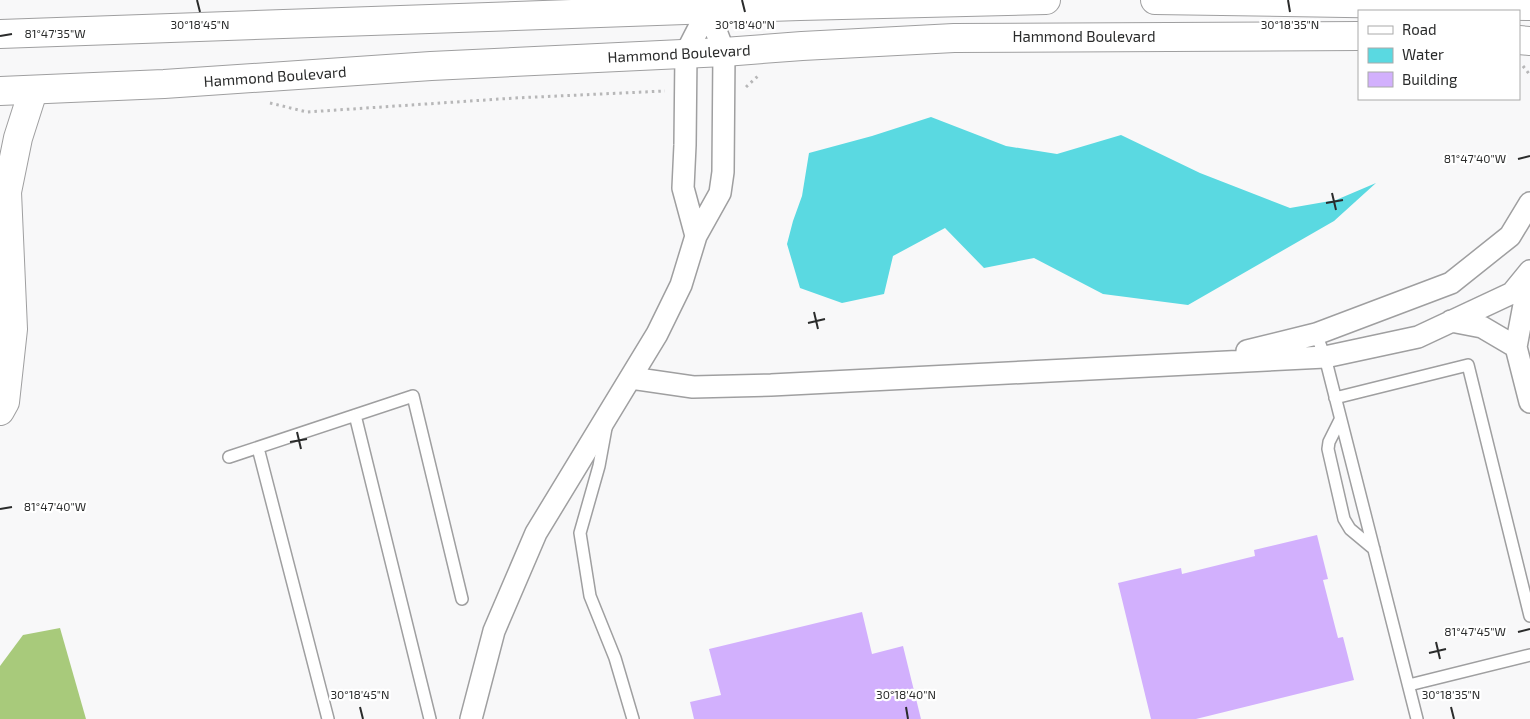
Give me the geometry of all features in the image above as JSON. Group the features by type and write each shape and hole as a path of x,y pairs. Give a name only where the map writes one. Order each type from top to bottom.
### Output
{"main road":[{"path":"0,34 708,5 800,6 1046,0"},
{"path":"1154,0 1530,6"},
{"name":"Hammond Boulevard","path":"0,91 164,84 431,66 724,52 954,38 1358,36"},
{"path":"0,411 5,402 13,330 7,192 18,138 33,91"}],"street":[{"path":"472,719 494,631 536,533 657,334 680,285 696,236 720,193 723,172 724,52 708,5"},
{"path":"696,236 683,188 686,53 708,5"},
{"path":"1201,362 1316,334 1451,283 1510,236 1530,203"},
{"path":"631,378 693,387 1325,357 1418,337 1512,293 1530,271"},
{"path":"1530,271 1516,347 1530,402"},
{"path":"1451,321 1482,327 1516,347"}],"lane":[{"path":"1316,334 1325,357 1417,719"},
{"path":"1335,398 1468,365 1530,616"},
{"path":"229,457 413,396 462,599"},
{"path":"609,414 599,466 580,533 590,596 615,658 633,719"},
{"path":"355,415 430,719"},
{"path":"1340,420 1329,442 1328,449 1344,519 1350,529 1374,549"},
{"path":"258,448 328,719"},
{"path":"1408,685 1530,655"}],"green space":[{"path":"60,628 86,719 0,719 0,666 23,635"}],"water":[{"path":"931,117 1006,146 1057,154 1121,135 1200,173 1290,208 1336,200 1376,183 1334,221 1188,305 1103,294 1034,258 984,268 945,228 893,256 884,294 842,303 800,288 787,244 802,196 809,153 872,136"}],"building":[{"path":"1317,535 1328,579 1323,580 1338,638 1343,637 1354,680 1196,719 1151,719 1118,583 1181,568 1182,574 1255,556 1254,550"},
{"path":"862,612 872,654 903,646 921,719 694,719 690,702 721,695 709,649"}]}
